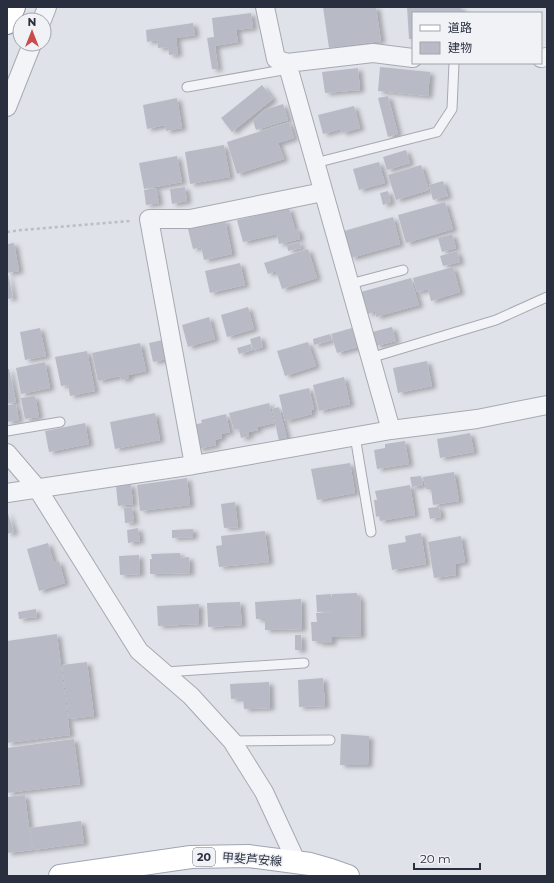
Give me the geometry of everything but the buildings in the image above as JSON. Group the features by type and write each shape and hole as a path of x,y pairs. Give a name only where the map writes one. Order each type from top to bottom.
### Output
{"main road":[{"path":"7,23 14,7"},
{"name":"甲斐芦安線","path":"60,876 191,857 248,856 306,868 331,870 348,876"}],"street":[{"path":"265,7 276,60 288,66 373,53 412,58"},
{"path":"7,107 29,52"},
{"path":"288,66 391,430"},
{"path":"194,465 149,219 190,219 323,192"},
{"path":"7,493 194,465 391,430 477,419 547,405"},
{"path":"7,453 37,488 139,651 191,696 232,741 264,792 306,868"}],"lane":[{"path":"315,163 437,132 452,109 454,64"},
{"path":"187,87 288,66"},
{"path":"350,284 403,270"},
{"path":"370,358 496,320 547,297"},
{"path":"7,431 60,422"},
{"path":"355,436 371,532"},
{"path":"164,672 304,664"},
{"path":"232,741 330,740"}],"path":[{"path":"7,232 149,219"}]}
